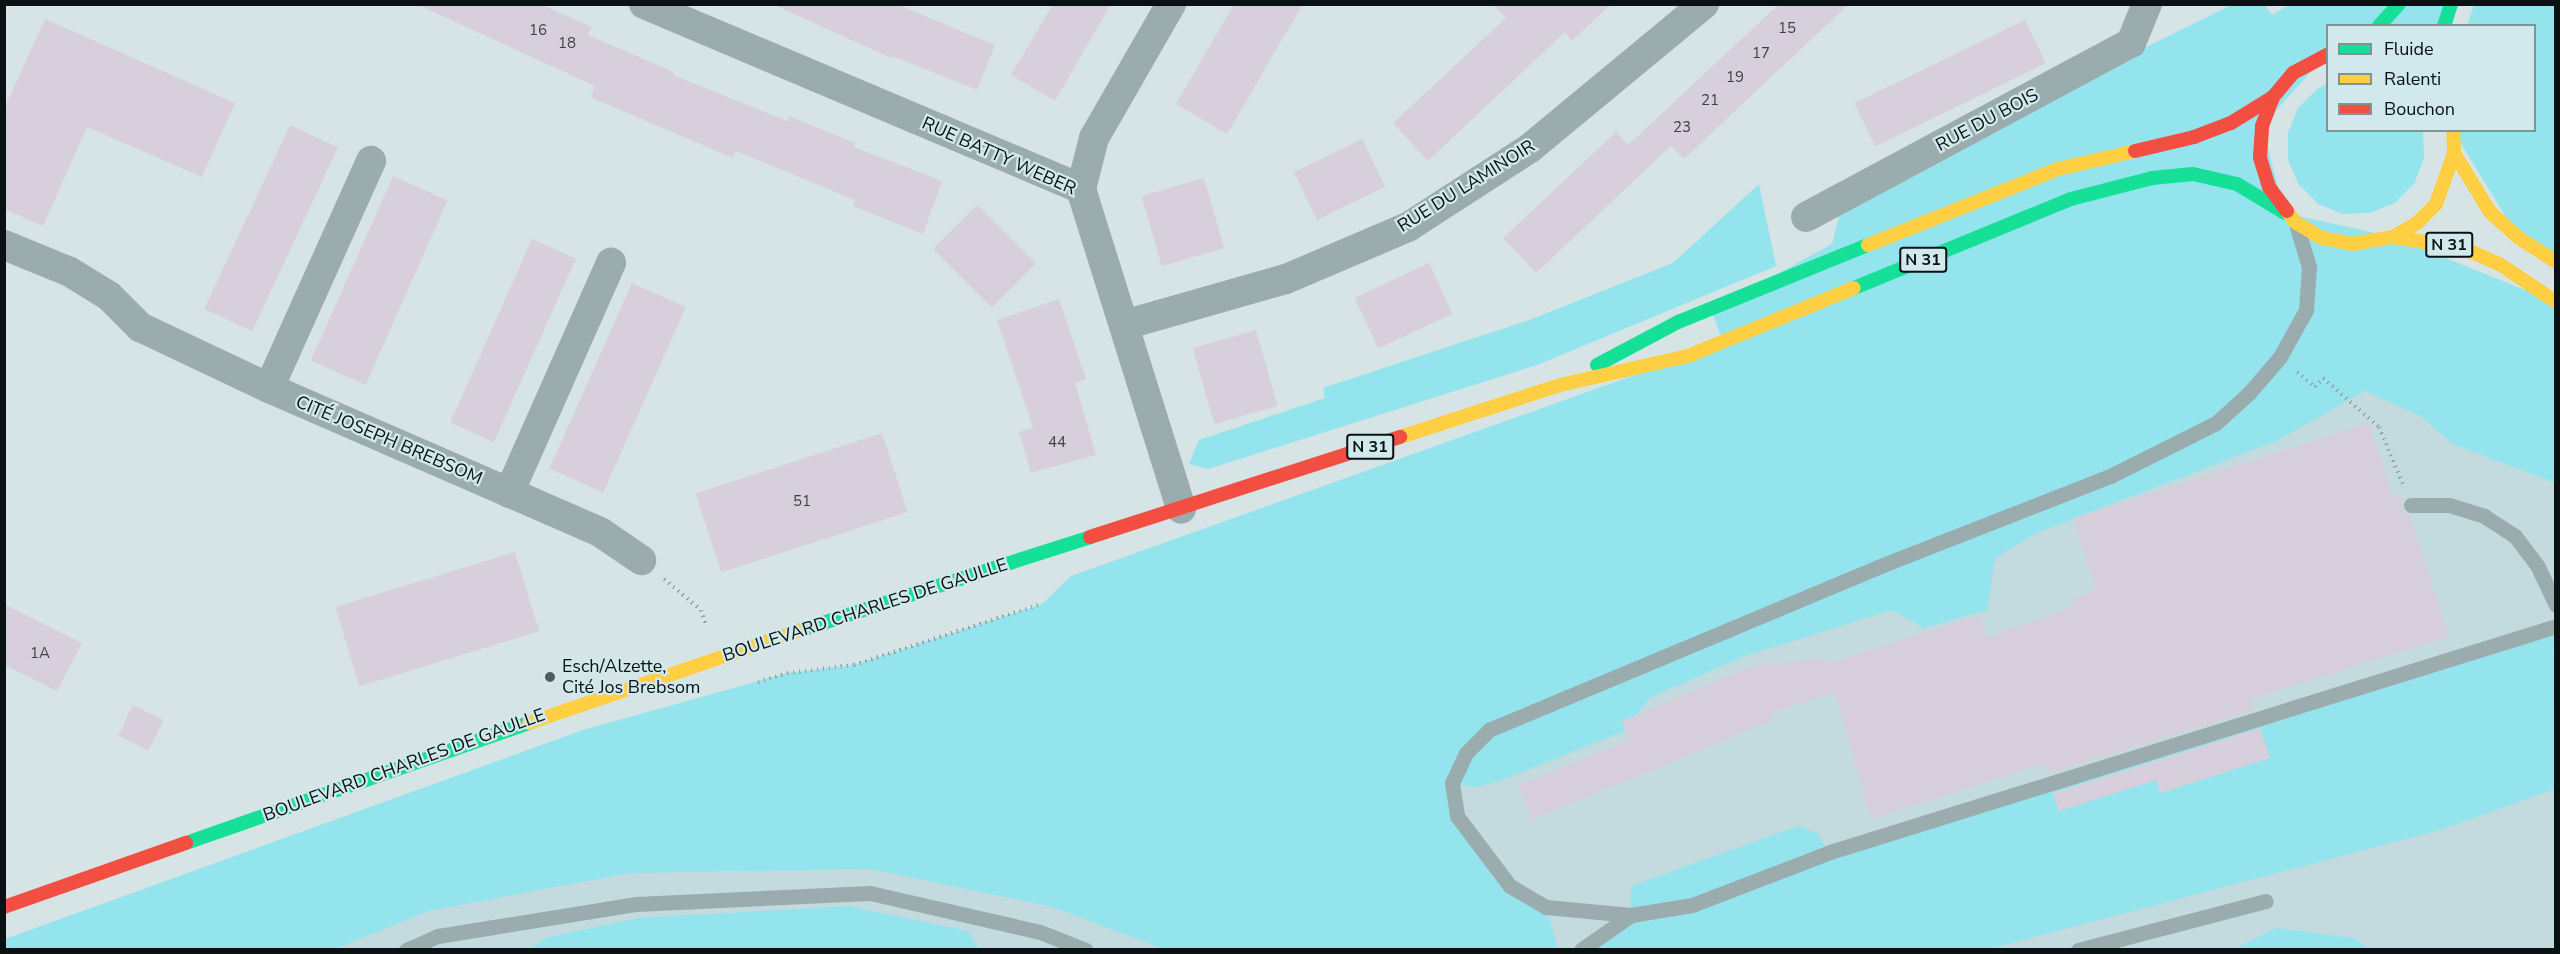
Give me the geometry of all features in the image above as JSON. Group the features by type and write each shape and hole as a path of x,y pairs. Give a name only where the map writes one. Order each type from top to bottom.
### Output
{"main road":[{"path":"2381,24 2399,4"},
{"path":"2445,24 2451,4"},
{"path":"2290,217 2269,187 2260,157 2262,126 2273,97 2293,73 2326,55"},
{"name":"BOULEVARD CHARLES DE GAULLE","path":"1560,385 1678,322 2058,169 2194,137 2222,127 2273,97"},
{"path":"2393,237 2417,223 2436,204 2448,179 2454,153 2452,132"},
{"name":"N 31","path":"2454,153 2490,212 2519,238 2556,262"},
{"name":"BOULEVARD CHARLES DE GAULLE","path":"4,907 578,703 1560,385 1688,356 2071,200 2152,178 2193,174 2237,184 2322,238 2352,244 2393,237"},
{"name":"N 31","path":"2393,237 2463,248 2501,266 2556,302"}],"street":[{"name":"RUE BATTY WEBER","path":"644,4 1081,189 1181,509"},
{"path":"1081,189 1094,138 1171,4"},
{"name":"RUE DU LAMINOIR","path":"1124,326 1286,279 1408,227 1530,148 1704,4"},
{"name":"RUE DU BOIS","path":"1806,217 2132,43 2147,4"},
{"path":"269,388 370,161"},
{"name":"CITÉ JOSEPH BREBSOM","path":"4,244 70,272 109,296 140,327 269,388 600,532 641,560"},
{"path":"509,493 611,263"}],"lane":[{"path":"2290,217 2309,267 2306,310 2280,357 2249,393 2216,423 2110,476 1883,565 1490,729 1466,753 1452,783 1457,816 1482,853 1510,886 1546,907 1630,915 1692,905 1830,852 2556,626"},
{"path":"2411,505 2449,505 2484,516 2516,536 2538,567 2556,605"},
{"path":"406,950 438,936 636,904 870,893 1040,932 1086,950"},
{"path":"2078,950 2266,901"},
{"path":"1581,950 1630,915"}],"path":[{"path":"2280,357 2315,387 2323,378 2379,427 2411,505"},
{"path":"854,665 1042,604"}],"shaded area":[{"path":"2231,5 2265,5 2272,15 2289,5 2451,5 2444,24 2326,24 2326,55 2262,126 2285,213 2393,237 2555,302 2555,483 2453,444 2420,416 2365,391 2276,441 2037,533 1995,558 1987,610 1924,628 1892,610 1742,657 1649,698 1627,730 1497,782 1475,787 1453,783 1457,816 1482,853 1546,907 1558,949 1164,949 1053,907 870,869 629,873 428,911 335,949 5,950 5,939 583,730 787,673 854,665 1042,604 1071,576 1688,356 1723,341 1711,310 1832,244 1844,197"},
{"path":"2474,5 2555,5 2555,262 2519,238 2454,132 2536,132 2536,24 2467,24"},
{"path":"2326,84 2326,132 2423,132 2424,158 2414,184 2395,203 2370,213 2343,214 2318,204 2299,185 2288,160 2288,133 2298,108 2317,89"},
{"path":"1759,184 1776,266 1537,365 1208,469 1189,464 1199,440 1325,398 1323,388 1529,320 1673,263"},
{"path":"2248,288 2460,377 2453,444 2555,483 2555,949 268,950"},
{"path":"2553,627 2555,789 2440,830 1989,949 1581,950 1630,915 1631,886 1798,826 1817,833 1829,852"},
{"path":"848,906 968,931 979,949 530,949 545,938 638,918"},
{"path":"2276,928 2354,938 2369,949 2235,949"}],"building":[{"path":"416,4 540,4 592,27 588,35 674,72 673,75 787,121 789,116 855,143 854,147 942,181 923,234 853,206 855,200 736,151 733,158 590,97 595,86"},
{"path":"772,4 896,4 995,45 977,90 892,56 891,58"},
{"path":"1053,4 1111,4 1055,101 1011,75"},
{"path":"1234,4 1303,4 1227,134 1176,104"},
{"path":"1493,4 1611,4 1572,41 1565,32 1428,161 1393,123 1506,18"},
{"path":"1779,4 1849,4 1684,159 1671,146 1536,273 1503,238 1616,132 1628,145"},
{"path":"45,19 235,103 202,177 87,127 43,226 4,209 4,109"},
{"path":"2025,20 2046,63 1875,146 1854,103"},
{"path":"290,125 338,147 252,331 204,309"},
{"path":"1362,139 1385,187 1317,220 1294,172"},
{"path":"393,176 448,200 366,385 311,361"},
{"path":"1204,178 1224,248 1162,266 1142,196"},
{"path":"977,205 1036,264 992,308 933,249"},
{"path":"532,239 576,259 494,442 450,423"},
{"path":"1429,263 1453,314 1378,348 1355,298"},
{"path":"632,283 686,307 603,492 549,468"},
{"path":"1059,299 1086,379 1075,383 1096,455 1031,473 1019,432 1033,428 997,320"},
{"path":"1256,330 1278,406 1214,424 1193,348"},
{"path":"2369,423 2393,497 2403,494 2402,509 2409,514 2449,637 2251,699 2254,710 2047,774 2044,764 1871,819 1835,692 1771,713 1773,720 1532,820 1518,785 1630,740 1622,721 1751,666 1825,658 1826,664 1980,615 1987,637 2073,607 2071,599 2096,590 2073,518"},
{"path":"882,433 908,512 721,573 696,494"},
{"path":"515,552 539,631 359,686 335,607"},
{"path":"4,604 82,643 57,691 4,665"},
{"path":"133,705 164,720 149,750 118,736"},
{"path":"2260,728 2270,758 2160,793 2156,780 2059,811 2053,793"}],"traffic: fast":[{"path":"2381,24 2399,4"},
{"path":"2445,24 2451,4"},
{"path":"1854,288 2071,199 2152,178 2193,174 2237,184 2285,213"},
{"path":"1597,365 1678,322 1868,245"},
{"path":"801,630 1090,537"},
{"path":"186,843 529,723"}],"traffic: slow":[{"path":"2287,211 2295,222 2322,238 2352,244 2393,237 2417,223 2436,204 2454,153 2453,132"},
{"path":"1868,245 2058,169 2135,151"},
{"path":"2454,153 2490,212 2519,238 2556,262"},
{"path":"2393,237 2463,248 2501,265 2556,302"},
{"path":"1400,437 1560,385 1688,356 1854,288"},
{"path":"529,723 801,630"}],"traffic: jam":[{"path":"2287,211 2269,187 2260,157 2262,126 2273,97 2293,73 2326,55"},
{"path":"2135,151 2194,137 2231,123 2273,97"},
{"path":"1090,537 1400,437"},
{"path":"4,907 186,843"}],"place":[{"name":"Esch/Alzette, Cité Jos Brebsom","path":"550,677"}]}
